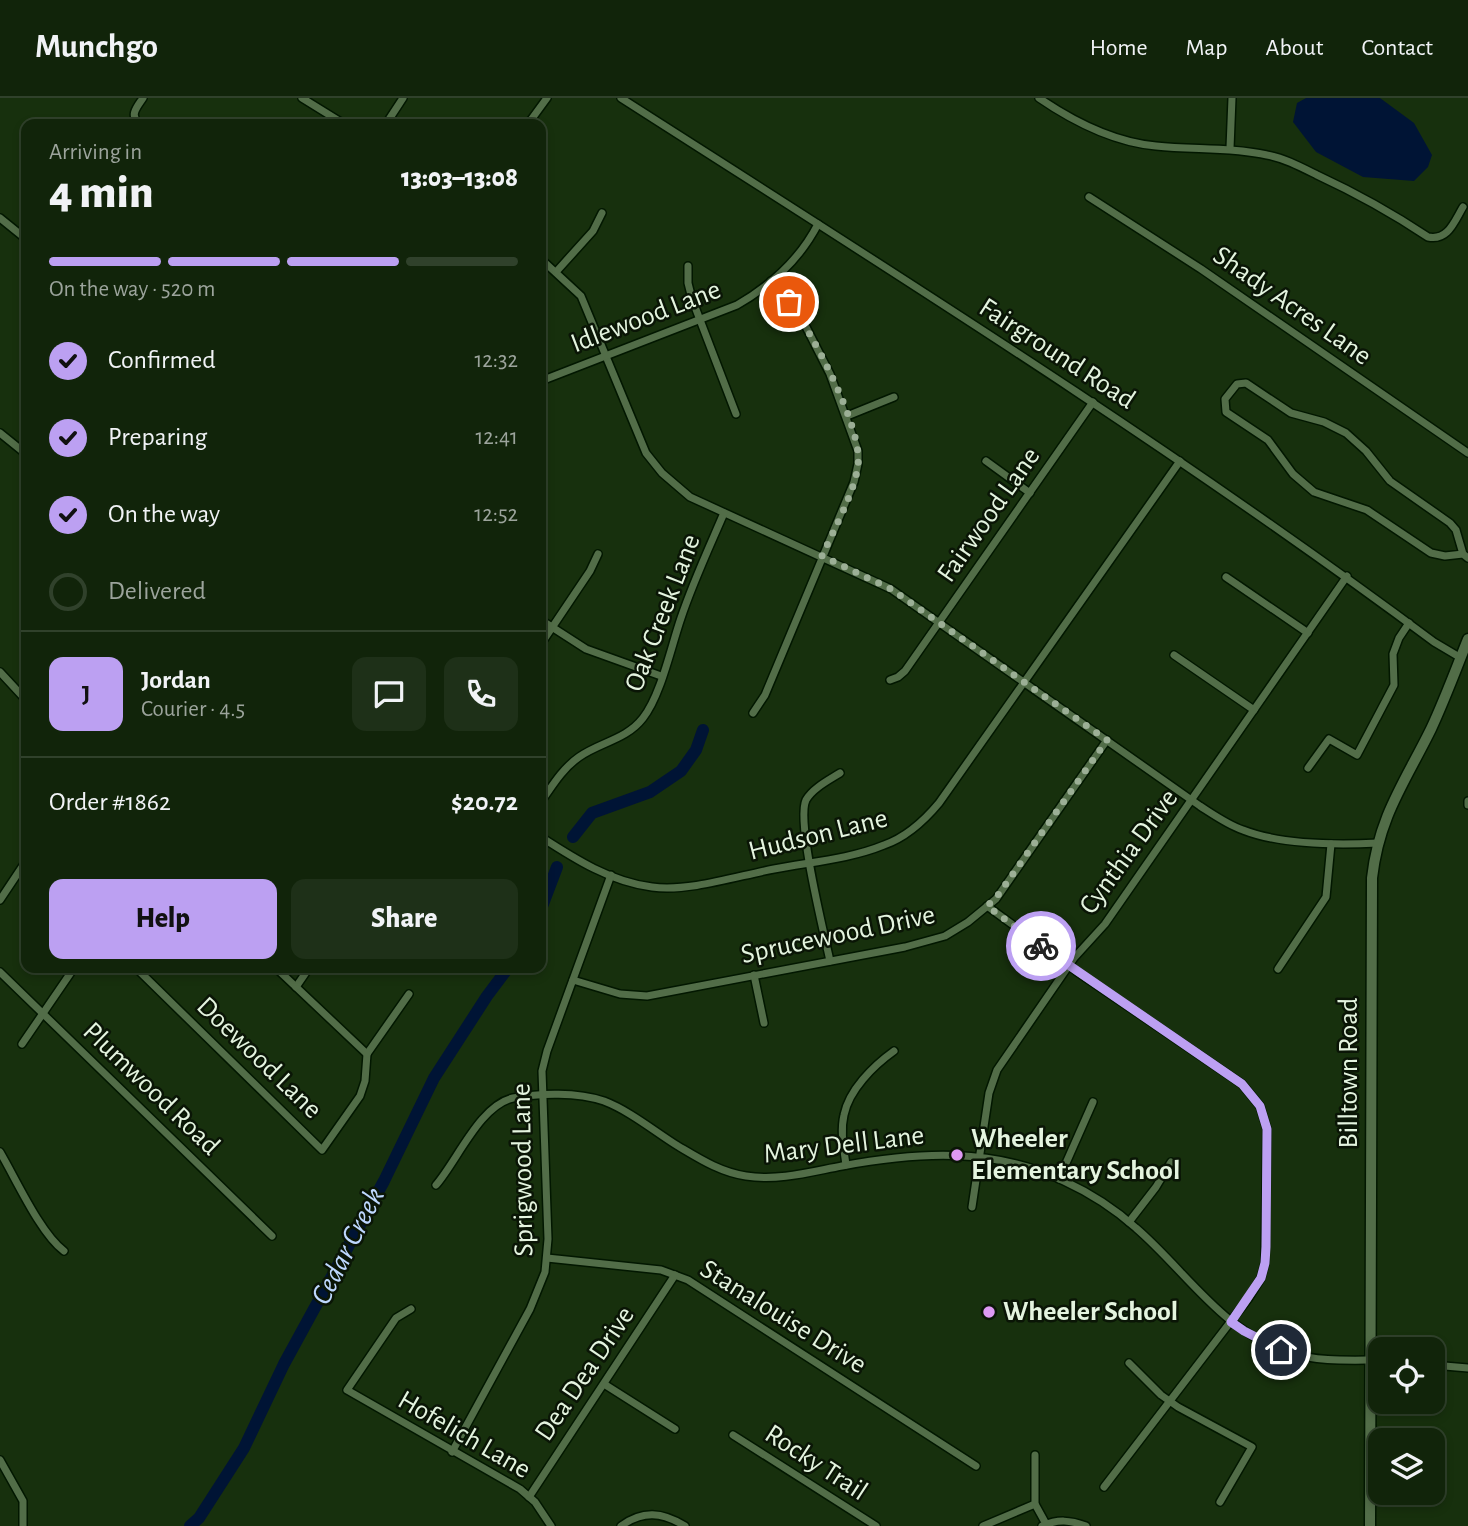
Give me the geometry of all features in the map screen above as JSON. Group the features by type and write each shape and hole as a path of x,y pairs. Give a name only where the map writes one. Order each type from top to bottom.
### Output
{"main road":[{"name":"Billtown Road","path":"1376,1337 1372,896 1378,843 1386,817 1431,728 1468,639"},
{"name":"Billtown Road","path":"1370,1526 1374,1414"}],"street":[{"path":"135,119 133,116 143,98"},
{"path":"302,98 336,119"},
{"path":"389,119 404,98"},
{"path":"532,119 547,98"},
{"name":"Fairground Road","path":"621,98 1093,402 1347,576 1434,642 1461,657"},
{"path":"1039,98 1077,121 1121,139 1154,146 1230,148 1271,155 1371,201 1428,237 1437,239 1445,236 1463,207"},
{"path":"1230,148 1232,98"},
{"name":"Shady Acres Lane","path":"1090,197 1201,269 1468,453"},
{"path":"556,272 593,231 602,214"},
{"path":"0,218 21,235"},
{"name":"Idlewood Lane","path":"546,379 737,305 753,296 799,255 818,224"},
{"path":"546,263 581,296 646,453 673,485 690,498 891,589 1192,800 1232,825 1254,834 1331,844 1378,843"},
{"path":"688,266 688,283 736,414"},
{"path":"753,713 765,695 854,482 859,464 858,450 847,416 813,337 771,281"},
{"path":"1237,383 1246,383 1291,412 1324,422 1346,433 1366,451 1390,481 1450,523 1456,530 1466,556 1432,553 1367,510 1314,492 1293,474 1268,440 1226,412 1225,400 1237,383"},
{"path":"847,416 894,397"},
{"name":"Fairwood Lane","path":"890,680 903,674 1093,402"},
{"path":"0,433 21,450"},
{"path":"986,461 1030,493"},
{"name":"Hudson Lane","path":"546,839 581,863 611,875 637,884 671,888 886,845 919,825 939,803 1180,461"},
{"name":"Oak Creek Lane","path":"546,795 568,765 578,757 625,734 640,722 654,699 692,585 724,513"},
{"path":"546,636 590,571 598,554"},
{"name":"Cynthia Drive","path":"972,1207 989,1093 998,1070 1069,966 1105,924 1347,576"},
{"path":"1226,577 1308,633"},
{"path":"546,623 597,654 661,677"},
{"path":"1308,768 1329,739 1357,755 1394,685 1393,654 1409,623"},
{"path":"1174,655 1254,710"},
{"path":"0,672 21,695"},
{"name":"Sprucewood Drive","path":"573,980 620,994 638,996 905,947 945,936 996,898 1107,740"},
{"path":"830,961 803,820 806,800 840,774"},
{"path":"1278,969 1326,897 1331,844"},
{"path":"0,900 21,868"},
{"name":"Sprigwood Lane","path":"452,1452 539,1292 547,1258 542,1071 611,875"},
{"path":"987,906 1069,966 1242,1084 1260,1106 1267,1129 1265,1263 1257,1286 1104,1487"},
{"name":"Plumwood Road","path":"0,972 272,1236"},
{"path":"22,1045 71,973"},
{"name":"Doewood Lane","path":"141,973 322,1150 360,1096 365,1081 368,1054"},
{"path":"281,973 368,1054 409,994"},
{"path":"296,987 306,973"},
{"path":"754,975 764,1023"},
{"path":"846,1165 843,1120 848,1101 860,1083 894,1051"},
{"name":"Mary Dell Lane","path":"436,1185 480,1122 497,1104 509,1099 542,1095 567,1095 603,1101 710,1165 734,1174 761,1178 781,1178 924,1154 981,1157 1018,1165 1059,1179 1101,1202 1129,1222 1231,1322 1265,1343 1293,1354 1332,1360 1368,1360"},
{"path":"1059,1179 1093,1102"},
{"path":"0,1152 40,1222 57,1246 64,1251"},
{"path":"1129,1222 1171,1162"},
{"name":"Stanalouise Drive","path":"547,1258 661,1270 688,1280 976,1466"},
{"name":"Dea Dea Drive","path":"529,1497 675,1275"},
{"name":"Hofelich Lane","path":"411,1309 396,1318 346,1391 520,1489 551,1526"},
{"path":"1129,1363 1170,1402 1252,1447 1220,1502"},
{"path":"1445,1366 1468,1368"},
{"path":"604,1384 675,1429"},
{"name":"Rocky Trail","path":"733,1435 876,1526"},
{"path":"1035,1454 1035,1504 1044,1525 1054,1521 1067,1521 1086,1526"},
{"path":"0,1460 23,1501 23,1526"},
{"path":"983,1526 1002,1522 1035,1504"},
{"path":"621,1526 636,1517 654,1514 668,1517 685,1526"}],"water":[{"path":"1306,98 1380,98 1414,123 1432,155 1428,167 1414,181 1363,177 1316,152 1293,122 1297,103"}],"waterway":[{"name":"Cedar Creek","path":"573,837 592,813 650,792 681,771 696,750 703,730"},
{"name":"Cedar Creek","path":"546,896 557,867"},
{"name":"Cedar Creek","path":"190,1526 199,1518 244,1448 284,1364 384,1181 434,1078 504,973"}],"way so far":[{"path":"789,302 819,348 858,450 857,475 822,556 891,589 1107,740 996,898 987,906 1041,946"}],"place":[{"name":"Wheeler Elementary School","path":"957,1155"},
{"name":"Wheeler School","path":"989,1312"}],"route":[{"path":"1041,946 1242,1084 1260,1106 1267,1129 1265,1263 1257,1286 1231,1322 1281,1350"}]}
